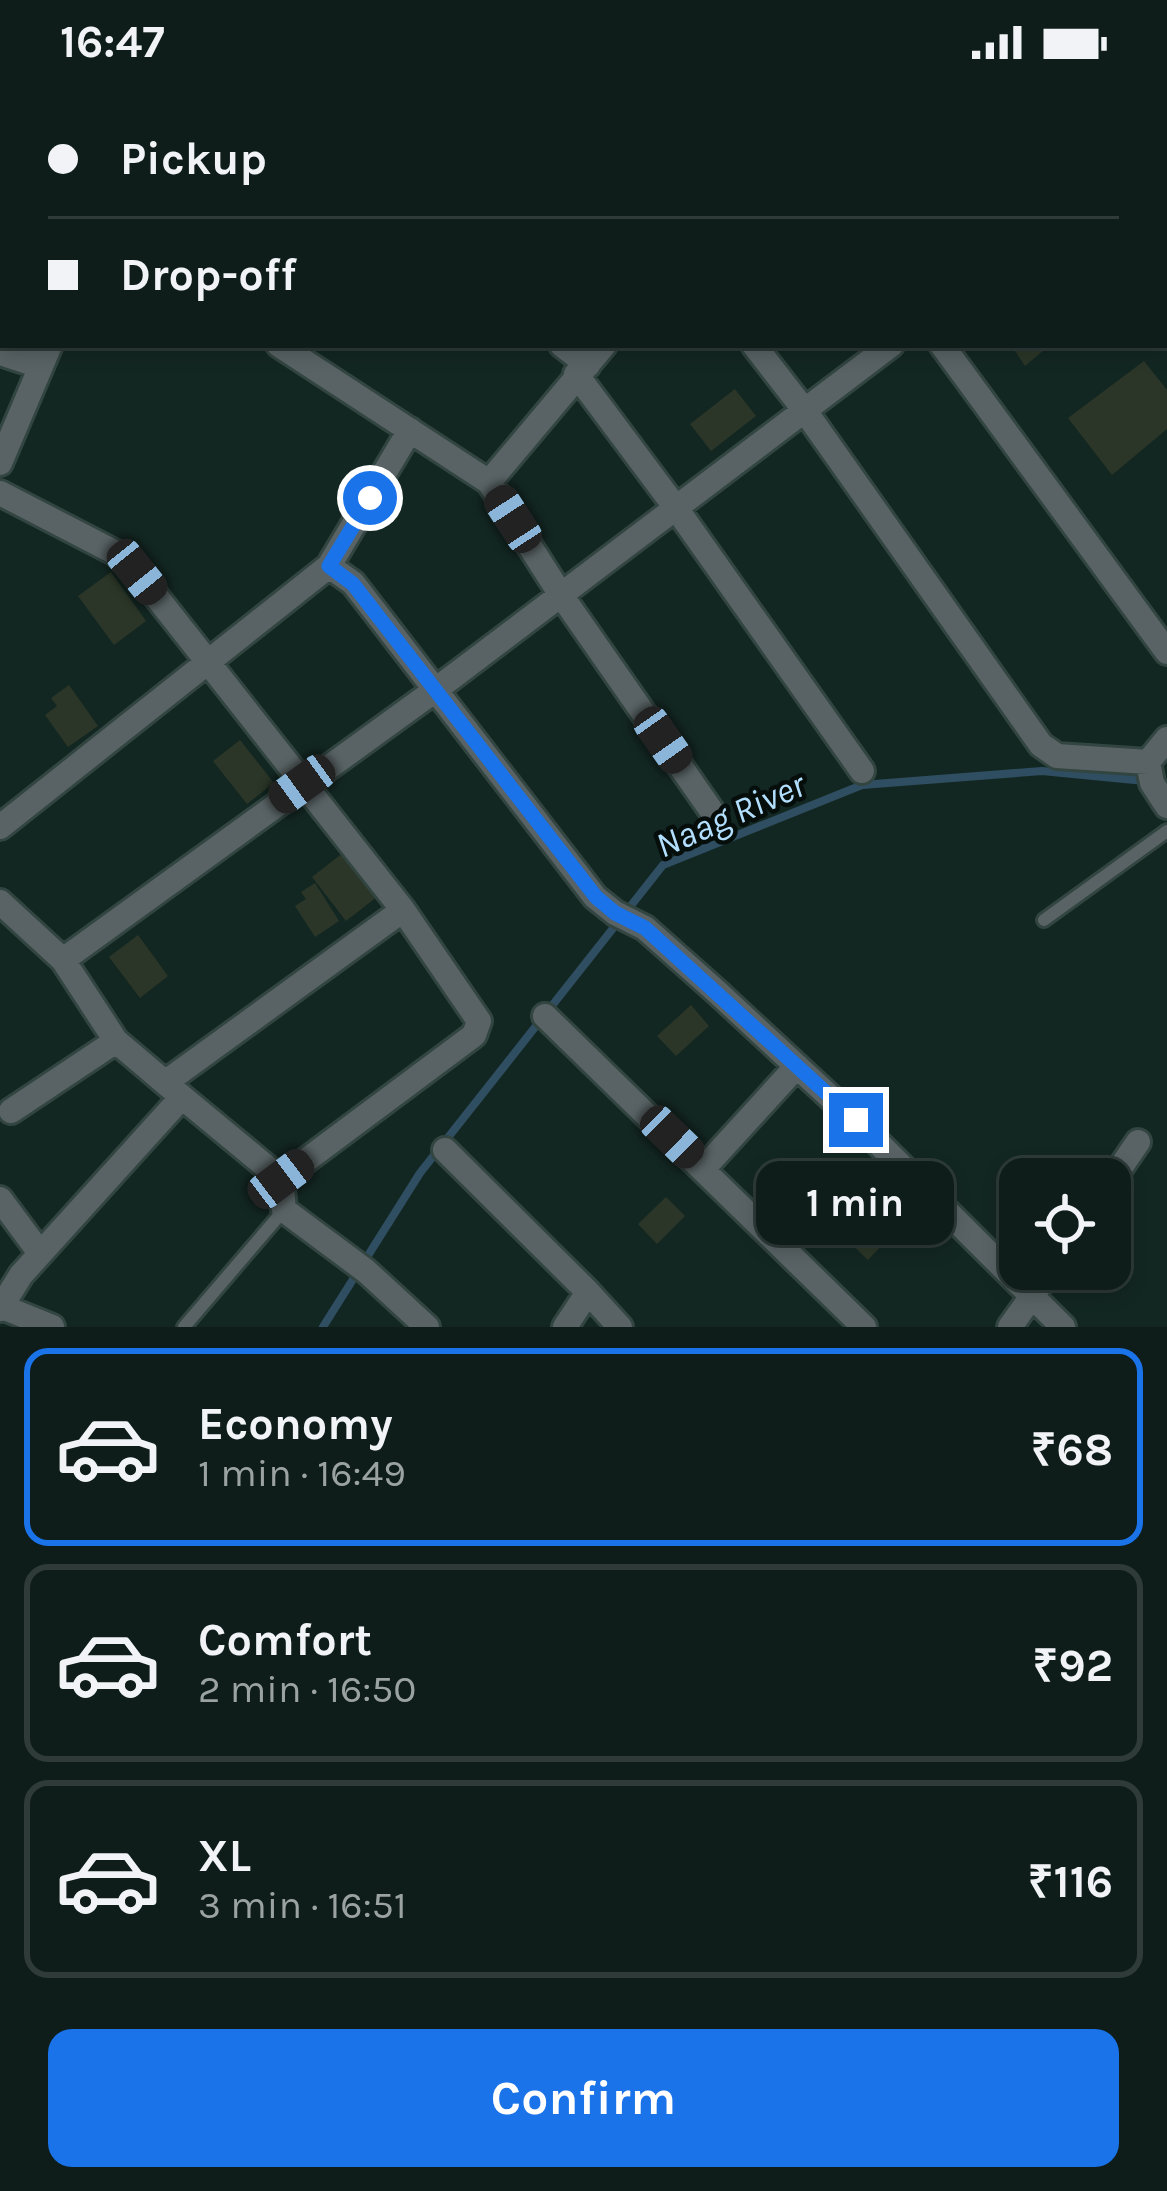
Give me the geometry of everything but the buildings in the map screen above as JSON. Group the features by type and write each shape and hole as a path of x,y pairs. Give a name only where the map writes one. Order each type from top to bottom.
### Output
{"street":[{"path":"284,348 489,482 561,595 713,813"},
{"path":"756,348 1047,752 1150,771"},
{"path":"64,960 434,691 887,348"},
{"path":"944,348 1167,652"},
{"path":"0,352 45,355 0,463"},
{"path":"489,482 589,362 676,508 862,772"},
{"path":"0,827 329,566 410,430"},
{"path":"0,493 114,552 137,572 403,910 479,1022 478,1028 281,1179"},
{"path":"329,566 353,584 605,905 645,928 797,1066 1064,1327"},
{"path":"1150,771 1167,739"},
{"path":"1150,771 1167,806"},
{"path":"0,902 64,960 116,1041 281,1179 284,1210 366,1271 427,1327"},
{"path":"52,1327 0,1307 20,1275 174,1090 403,910"},
{"path":"545,1016 864,1327"},
{"path":"4,1110 116,1041"},
{"path":"704,1168 797,1066"},
{"path":"1127,1158 1138,1142"},
{"path":"445,1150 620,1327"},
{"path":"0,1198 40,1253"},
{"path":"1010,1327 1037,1290"},
{"path":"565,1327 588,1292"}],"lane":[{"path":"1044,920 1167,831"},
{"path":"184,1327 284,1210"}],"waterway":[{"name":"Naag River","path":"323,1327 420,1173 663,865 862,785 1042,771 1145,781"}],"route":[{"path":"370,498 329,566 353,584 596,897 645,928 856,1120"}]}
